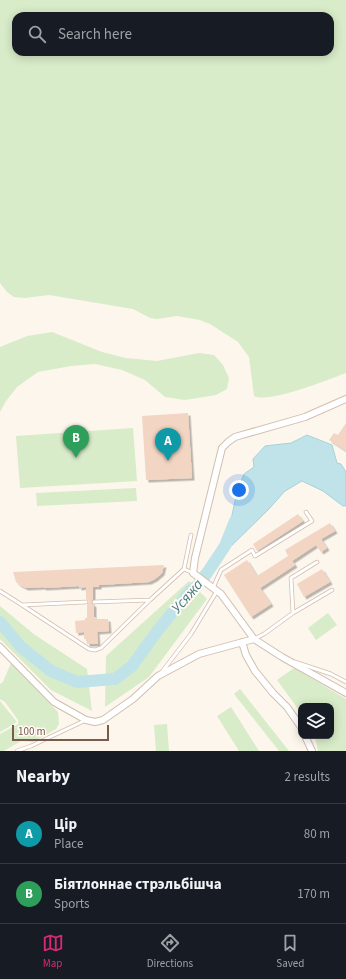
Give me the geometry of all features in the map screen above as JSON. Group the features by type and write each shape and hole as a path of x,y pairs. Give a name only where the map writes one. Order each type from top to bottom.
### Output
{"street":[{"path":"346,399 305,417 235,437 222,448 195,558 194,573 221,594 254,639 282,657 346,693"},
{"path":"0,647 54,702 86,720 95,722 103,720 133,699 158,676 199,654 254,639"},
{"path":"242,642 246,655 255,671 287,707 298,723"},
{"path":"307,739 312,751"}],"lane":[{"path":"158,676 191,634 221,570 252,550 255,556 312,521 306,512"},
{"path":"0,591 89,649 95,650 101,648 184,569 191,535"},
{"path":"293,614 291,578 317,562"},
{"path":"184,569 194,573"},
{"path":"254,639 332,590"},
{"path":"94,602 150,600"},
{"path":"22,605 86,602"},
{"path":"282,657 332,674 346,682"},
{"path":"17,751 86,720"}],"green space":[{"path":"0,0 346,0 346,373 285,394 261,398 254,396 249,357 238,342 210,324 200,320 177,316 157,319 150,318 133,309 49,295 25,298 14,297 7,292 0,283"},
{"path":"52,332 102,352 126,358 157,361 199,353 214,355 223,365 229,378 227,389 216,395 185,400 165,397 145,380 122,370 95,364 71,366 38,372 17,387 6,401 0,412 0,347 27,336"},
{"path":"133,428 137,481 20,488 16,436"},
{"path":"136,488 137,501 37,506 36,493"},
{"path":"189,581 207,599 149,677 105,707 106,656"},
{"path":"0,606 35,635 87,669 92,711 51,690 0,639"},
{"path":"328,613 337,625 316,640 308,628"},
{"path":"11,663 58,712 59,724 56,729 33,742 21,741 4,751 0,751 0,734 18,724 18,720 5,702 0,699 0,684 3,682"},
{"path":"294,668 346,699 346,751 318,751 316,739 334,739 334,703 298,703 298,709 277,680"},
{"path":"240,689 289,751 279,751 234,694"},
{"path":"0,701 17,722 0,732"},
{"path":"231,707 259,751 239,751 217,716"},
{"path":"167,724 169,751 156,751 154,725"}],"water":[{"path":"307,435 332,445 337,463 341,464 346,472 346,506 343,506 323,491 302,481 285,491 268,510 225,552 237,491 244,474 254,467 253,459 265,446 291,443"}],"building":[{"path":"188,413 192,478 146,480 142,416"},
{"path":"346,423 346,451 329,440 334,433 338,435"},
{"path":"298,514 303,521 257,551 253,544"},
{"path":"330,523 335,531 321,539 327,548 321,552 316,545 292,561 295,565 260,588 271,604 251,617 224,575 247,560 257,576 288,556 285,550"},
{"path":"164,565 162,573 149,582 99,585 99,587 93,587 93,599 91,602 94,605 94,617 96,617 96,619 108,619 109,631 97,632 98,644 87,644 87,639 84,639 84,632 76,633 75,621 85,620 85,618 87,618 87,605 89,601 86,599 86,587 26,588 16,582 13,572"},
{"path":"322,569 330,582 304,597 297,584"}],"waterway":[{"name":"Усяжа","path":"0,622 21,647 51,671 77,682 115,679 132,666 158,630 207,573 225,546 235,521"}],"place":[{"name":"Біятлоннае стрэльбішча","path":"76,458"},
{"name":"Цір","path":"168,461"}]}
